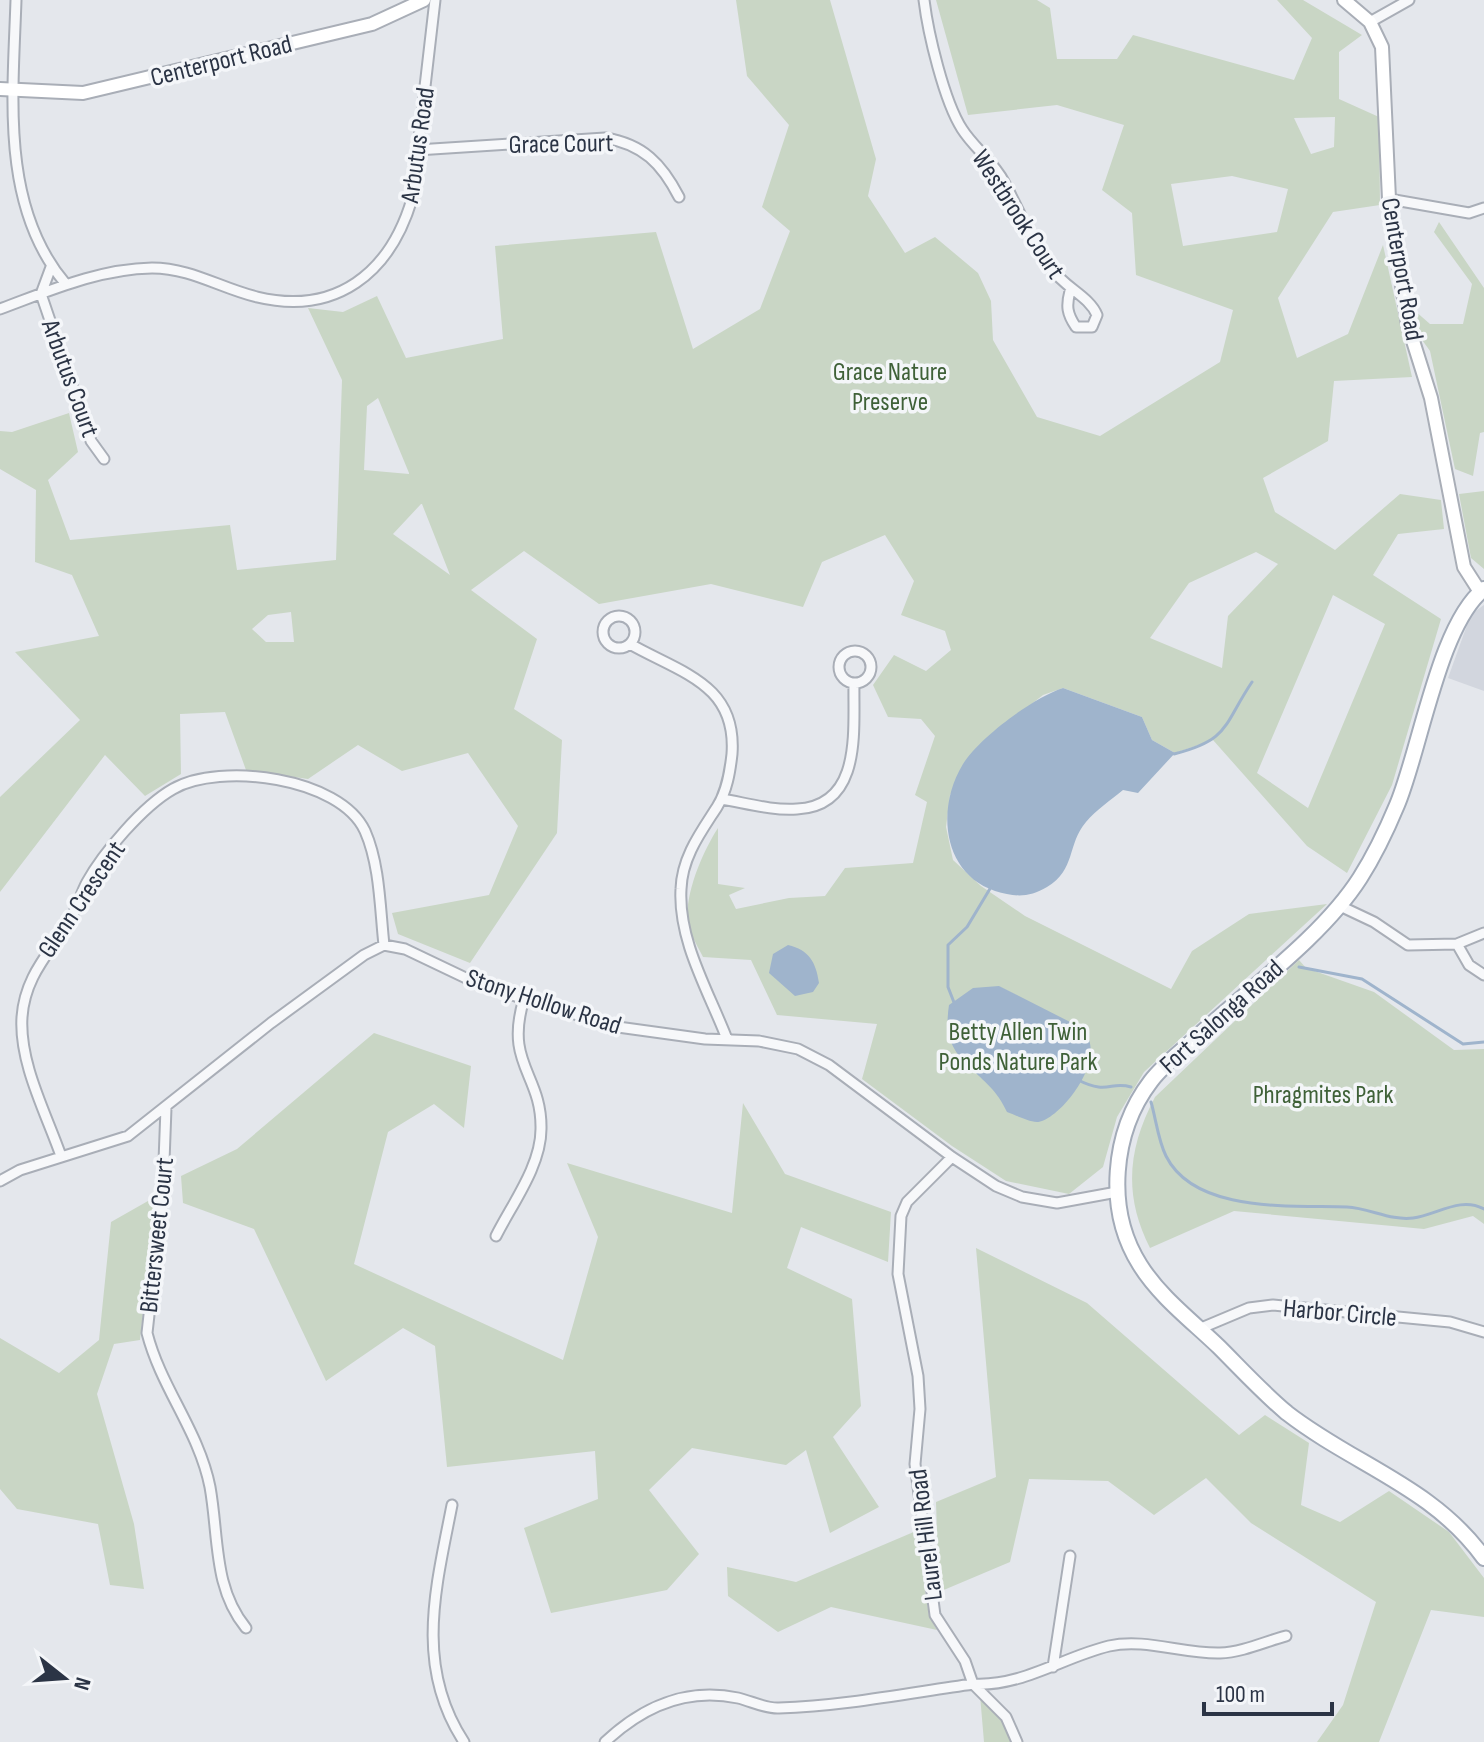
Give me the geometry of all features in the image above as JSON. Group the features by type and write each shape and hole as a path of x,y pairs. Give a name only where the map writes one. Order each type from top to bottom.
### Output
{"main road":[{"name":"Centerport Road","path":"6,90 83,93 372,24 424,0"},
{"name":"Centerport Road","path":"1344,0 1370,22 1382,47 1386,66 1389,199 1408,325 1431,398 1464,567 1482,590"},
{"name":"Fort Salonga Road","path":"1482,590 1449,646 1398,804 1360,878 1338,905 1151,1080 1128,1123 1119,1151 1117,1192 1125,1237 1140,1267 1199,1329 1287,1413 1359,1461 1440,1508 1484,1558"}],"street":[{"path":"16,0 6,90 13,146 30,220 51,267 65,283"},
{"name":"Arbutus Road","path":"0,309 65,283 132,270 175,270 199,275 256,297 289,303 352,287 388,254 404,226 412,199 435,0"},
{"name":"Westbrook Court","path":"924,0 927,28 961,128 1003,179 1017,211 1050,267 1070,291"},
{"path":"1370,22 1409,0"},
{"name":"Grace Court","path":"417,150 605,138 625,141 657,162 679,197"},
{"path":"1389,199 1469,213 1484,208"},
{"path":"41,294 51,267"},
{"name":"Arbutus Court","path":"41,294 91,441 104,459"},
{"path":"630,644 706,686 728,710 733,727 731,757 722,799 691,849 684,867 681,898 685,931 727,1039"},
{"path":"722,799 794,810 808,808 835,794 851,765 854,683"},
{"name":"Glenn Crescent","path":"61,1156 23,1046 21,1021 26,991 35,968 71,917 101,860 171,790 204,780 257,778 304,784 347,807 365,832 376,881 384,945"},
{"path":"1338,905 1374,922 1408,945 1457,944 1484,933"},
{"path":"1457,944 1469,965 1484,975"},
{"path":"0,1181 61,1156 128,1136 271,1023 364,955 384,945"},
{"name":"Stony Hollow Road","path":"384,945 405,949 470,980 524,999 618,1027 782,1045 829,1065 952,1157 996,1186 1022,1197 1057,1203 1117,1192"},
{"path":"496,1236 533,1163 541,1130 534,1092 517,1048 516,1024 524,999"},
{"name":"Bittersweet Court","path":"166,1108 163,1188 147,1333 152,1355 190,1425 203,1460 228,1607 246,1628"},
{"name":"Laurel Hill Road","path":"952,1157 904,1206 898,1274 918,1376 920,1409 915,1464 935,1615 965,1661 973,1684"},
{"name":"Harbor Circle","path":"1199,1329 1249,1308 1273,1305 1450,1322 1484,1332"},
{"path":"452,1505 434,1606 431,1646 440,1694 464,1742"},
{"path":"1053,1667 1070,1556"},
{"path":"605,1742 638,1715 680,1697 738,1698 776,1709 973,1684 997,1686 1109,1646 1132,1644 1220,1653 1241,1651 1286,1636"},
{"path":"973,1684 1006,1717 1017,1742"}],"shaded area":[{"path":"1484,605 1484,691 1448,678 1471,614"}],"green space":[{"path":"736,0 830,0 876,159 868,196 905,253 935,237 978,273 991,301 993,340 1037,417 1100,436 1220,362 1233,310 1136,275 1132,213 1102,190 1124,125 1057,105 968,115 936,0 1037,0 1050,8 1057,59 1117,59 1133,35 1294,80 1312,38 1277,0 1303,0 1362,35 1339,52 1339,99 1379,117 1380,205 1333,212 1278,298 1297,358 1348,334 1383,245 1412,377 1334,381 1328,441 1263,478 1275,512 1335,550 1400,494 1441,500 1444,529 1398,534 1373,575 1441,619 1392,785 1347,873 1307,846 1213,740 1175,753 1152,740 1142,717 1063,688 1043,695 992,735 950,795 946,827 953,860 981,886 1025,916 1171,989 1192,951 1249,914 1327,904 1144,1072 1117,1117 1103,1167 1069,1194 1006,1181 952,1146 862,1079 877,1024 777,1015 751,960 703,957 689,927 692,886 718,828 718,884 745,888 729,895 736,909 789,898 825,896 845,868 913,863 927,802 915,795 935,736 921,719 888,717 873,685 894,655 926,671 951,650 945,631 901,615 914,581 885,535 822,562 803,607 711,584 599,604 524,551 471,590 537,639 514,709 562,740 557,833 470,963 398,934 392,913 489,895 518,826 468,753 402,771 358,745 308,779 246,770 225,712 180,714 181,774 145,796 105,755 0,892 0,797 80,720 15,652 99,636 72,575 35,562 36,490 0,469 0,431 12,432 69,413 78,452 48,480 70,540 230,525 237,570 336,560 342,380 308,308 343,312 377,296 406,358 503,339 495,246 656,232 693,349 760,309 790,231 762,207 789,125 747,76","holes":["1335,117 1334,147 1311,154 1294,118","1232,176 1288,189 1277,232 1183,246 1171,184","378,398 409,474 364,470 367,406","421,504 422,504 450,575 393,534","1256,552 1278,564 1228,616 1222,668 1150,638 1189,583","1333,595 1385,624 1308,808 1257,773","291,612 294,642 266,642 252,629 268,615"]},
{"path":"1439,222 1484,288 1484,432 1480,433 1473,476 1455,469 1430,351 1420,337 1414,310 1430,324 1463,324 1472,284 1434,232"},
{"path":"1484,491 1484,569 1471,558 1459,494"},
{"name":"Phragmites Park","path":"1299,960 1306,968 1374,992 1454,1050 1484,1049 1484,1224 1473,1216 1424,1229 1234,1211 1150,1248 1136,1209 1132,1172 1139,1135 1155,1097"},
{"path":"374,1033 471,1066 464,1128 434,1104 388,1132 354,1264 563,1360 598,1237 567,1163 732,1213 743,1103 785,1174 891,1212 888,1262 801,1227 787,1268 852,1299 861,1406 833,1437 879,1507 830,1533 806,1450 786,1465 692,1448 649,1490 699,1554 667,1590 551,1613 524,1528 598,1499 595,1451 447,1467 435,1346 403,1328 326,1381 254,1229 183,1203 181,1176 237,1149"},
{"path":"155,1197 140,1340 114,1344 97,1394 134,1524 144,1589 110,1585 98,1524 17,1509 0,1489 0,1338 59,1373 99,1340 111,1222"},
{"path":"976,1248 1087,1303 1239,1435 1265,1415 1309,1443 1301,1505 1340,1522 1389,1491 1449,1532 1484,1578 1484,1617 1431,1610 1379,1742 1317,1742 1343,1705 1376,1602 1251,1523 1206,1478 1154,1515 1108,1481 1029,1479 1010,1562 939,1592 936,1502 996,1477"},
{"path":"916,1531 929,1616 937,1630 831,1607 778,1632 728,1596 727,1567 796,1582"},
{"path":"980,1695 1003,1722 1011,1742 984,1742"}],"water":[{"path":"1063,688 1142,717 1152,740 1175,753 1138,793 1123,790 1090,818 1080,830 1063,873 1047,887 1028,895 995,891 977,882 954,855 947,819 954,781 971,753 995,730 1037,700"},
{"path":"788,945 801,950 813,963 819,983 813,992 795,996 769,973 773,954"},
{"path":"999,986 1078,1026 1088,1037 1091,1052 1080,1083 1070,1098 1047,1119 1037,1122 1007,1112 988,1085 958,1054 951,1041 949,1005 973,988"}],"waterway":[{"path":"1174,754 1192,749 1216,736 1252,682"},
{"path":"955,1005 948,987 948,945 967,927 991,887"},
{"path":"1299,967 1362,979 1463,1044 1484,1042"},
{"path":"1078,1080 1096,1087 1131,1087"},
{"path":"1151,1102 1163,1150 1180,1175 1199,1188 1222,1197 1274,1205 1347,1207 1405,1218 1457,1205 1484,1209"}],"park label":[{"name":"Grace Nature Preserve","path":"890,386"},
{"name":"Betty Allen Twin Ponds Nature Park","path":"1018,1046"}]}
